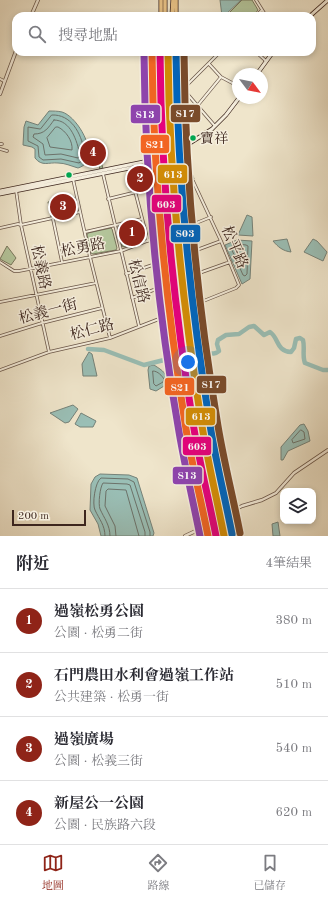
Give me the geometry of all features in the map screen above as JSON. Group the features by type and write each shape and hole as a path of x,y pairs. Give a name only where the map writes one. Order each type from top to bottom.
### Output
{"main road":[{"path":"161,0 162,12"},
{"path":"163,12 165,0"},
{"path":"173,0 173,12"},
{"path":"174,12 176,0"},
{"path":"314,12 328,0"},
{"path":"162,56 166,158 180,311 192,407 215,521 220,536"},
{"path":"165,56 166,184 172,258 217,536"},
{"path":"174,56 180,231 206,414 228,536"},
{"path":"174,56 172,95 190,306 201,400 214,471 231,536"},
{"path":"261,68 270,56"},
{"path":"0,190 102,173 166,158 207,134 216,127 234,104"},
{"path":"178,138 184,143 192,143"},
{"path":"0,194 16,188"},
{"path":"201,400 206,414"},
{"path":"192,407 198,420"},
{"path":"214,457 214,471"}],"street":[{"path":"33,12 38,0"},
{"path":"256,0 262,10"},
{"path":"0,94 14,56"},
{"path":"176,96 216,56"},
{"path":"260,56 266,61"},
{"path":"209,64 222,77 232,83"},
{"path":"198,106 222,77"},
{"path":"0,79 4,81"},
{"path":"183,89 216,127"},
{"path":"0,149 7,151"},
{"path":"129,167 148,241"},
{"name":"松信路","path":"102,173 139,326"},
{"path":"73,178 84,232 110,338"},
{"name":"松平路","path":"180,181 193,181 211,217 239,284 238,287 190,306"},
{"path":"108,199 136,193 166,184"},
{"name":"松義路","path":"16,188 21,225 49,352"},
{"path":"0,228 80,212"},
{"path":"183,228 211,217"},
{"path":"53,218 62,262"},
{"path":"84,232 142,219"},
{"name":"松勇路","path":"0,262 14,271 31,268 121,251 170,232"},
{"path":"186,254 221,241"},
{"path":"126,274 172,258"},
{"path":"188,277 230,262"},
{"path":"132,298 175,282"},
{"path":"0,302 96,283"},
{"name":"松仁路","path":"0,370 49,352 110,338 190,306"},
{"name":"松義一街","path":"0,336 42,323 102,308"},
{"path":"185,536 215,521 225,514 242,506 262,500 276,492 294,473 328,450"}],"green space":[{"path":"242,0 252,0 258,10 256,12 230,12"},
{"path":"87,140 90,140 99,157 103,169 100,170 98,160 90,155"},
{"path":"182,161 192,174 194,179 182,175"},
{"path":"74,197 77,211 51,217 48,202"},
{"path":"140,221 145,240 124,247 122,246 118,227"},
{"path":"111,228 117,248 116,250 93,254 91,253 87,235 88,233"},
{"path":"7,246 16,258 11,265 0,259"}],"water":[{"path":"220,0 241,0 228,12 222,12"},
{"path":"49,111 62,112 69,116 81,130 86,139 88,149 88,157 85,164 78,168 61,163 46,164 35,158 35,149 23,145 24,127 26,121 38,125"},
{"path":"247,215 252,217 253,236 238,235"},
{"path":"287,239 291,252 281,248 273,241"},
{"path":"313,239 317,241 327,252 323,261 304,252"},
{"path":"237,240 252,241 250,279 242,284 225,245"},
{"path":"89,352 92,354 97,376 83,376 82,364"},
{"path":"154,365 166,375 167,378 167,386 164,386 156,391 150,389 148,370 149,366"},
{"path":"73,405 78,409 69,422 65,423 50,413"},
{"path":"81,413 96,421 93,427 80,427 75,424"},
{"path":"304,424 308,431 310,441 288,451 283,460 281,460 281,447 300,425"},
{"path":"100,474 129,475 137,478 154,533 153,536 101,536 98,524 90,510 91,484 95,477"},
{"path":"278,522 280,536 273,536 272,524"}],"waterway":[{"path":"88,349 104,350 144,365 168,359 177,351 200,354 204,352 215,353 219,351 217,344 218,340 226,335 239,334 249,327 254,326 264,335 270,332 280,347 286,351 291,352 294,348 296,339 300,338 303,340 305,363 323,370 328,370"}],"transit line":[{"name":"813","path":"144,56 150,195 164,337 186,471 200,536"},
{"name":"821","path":"152,56 158,194 172,335 186,429 208,536"},
{"name":"603","path":"160,56 163,147 174,288 194,429 216,536"},
{"name":"613","path":"168,56 174,193 188,333 202,426 224,536"},
{"name":"803","path":"176,56 182,192 196,332 210,425 232,534"},
{"name":"817","path":"184,56 187,146 198,286 218,426 240,533"}],"place":[{"name":"寶祥","path":"193,138"},
{"name":"新屋公一公園","path":"93,153"},
{"name":"石門農田水利會過嶺工作站","path":"140,179"},
{"name":"過嶺廣場","path":"63,207"},
{"name":"過嶺松勇公園","path":"132,233"}]}
